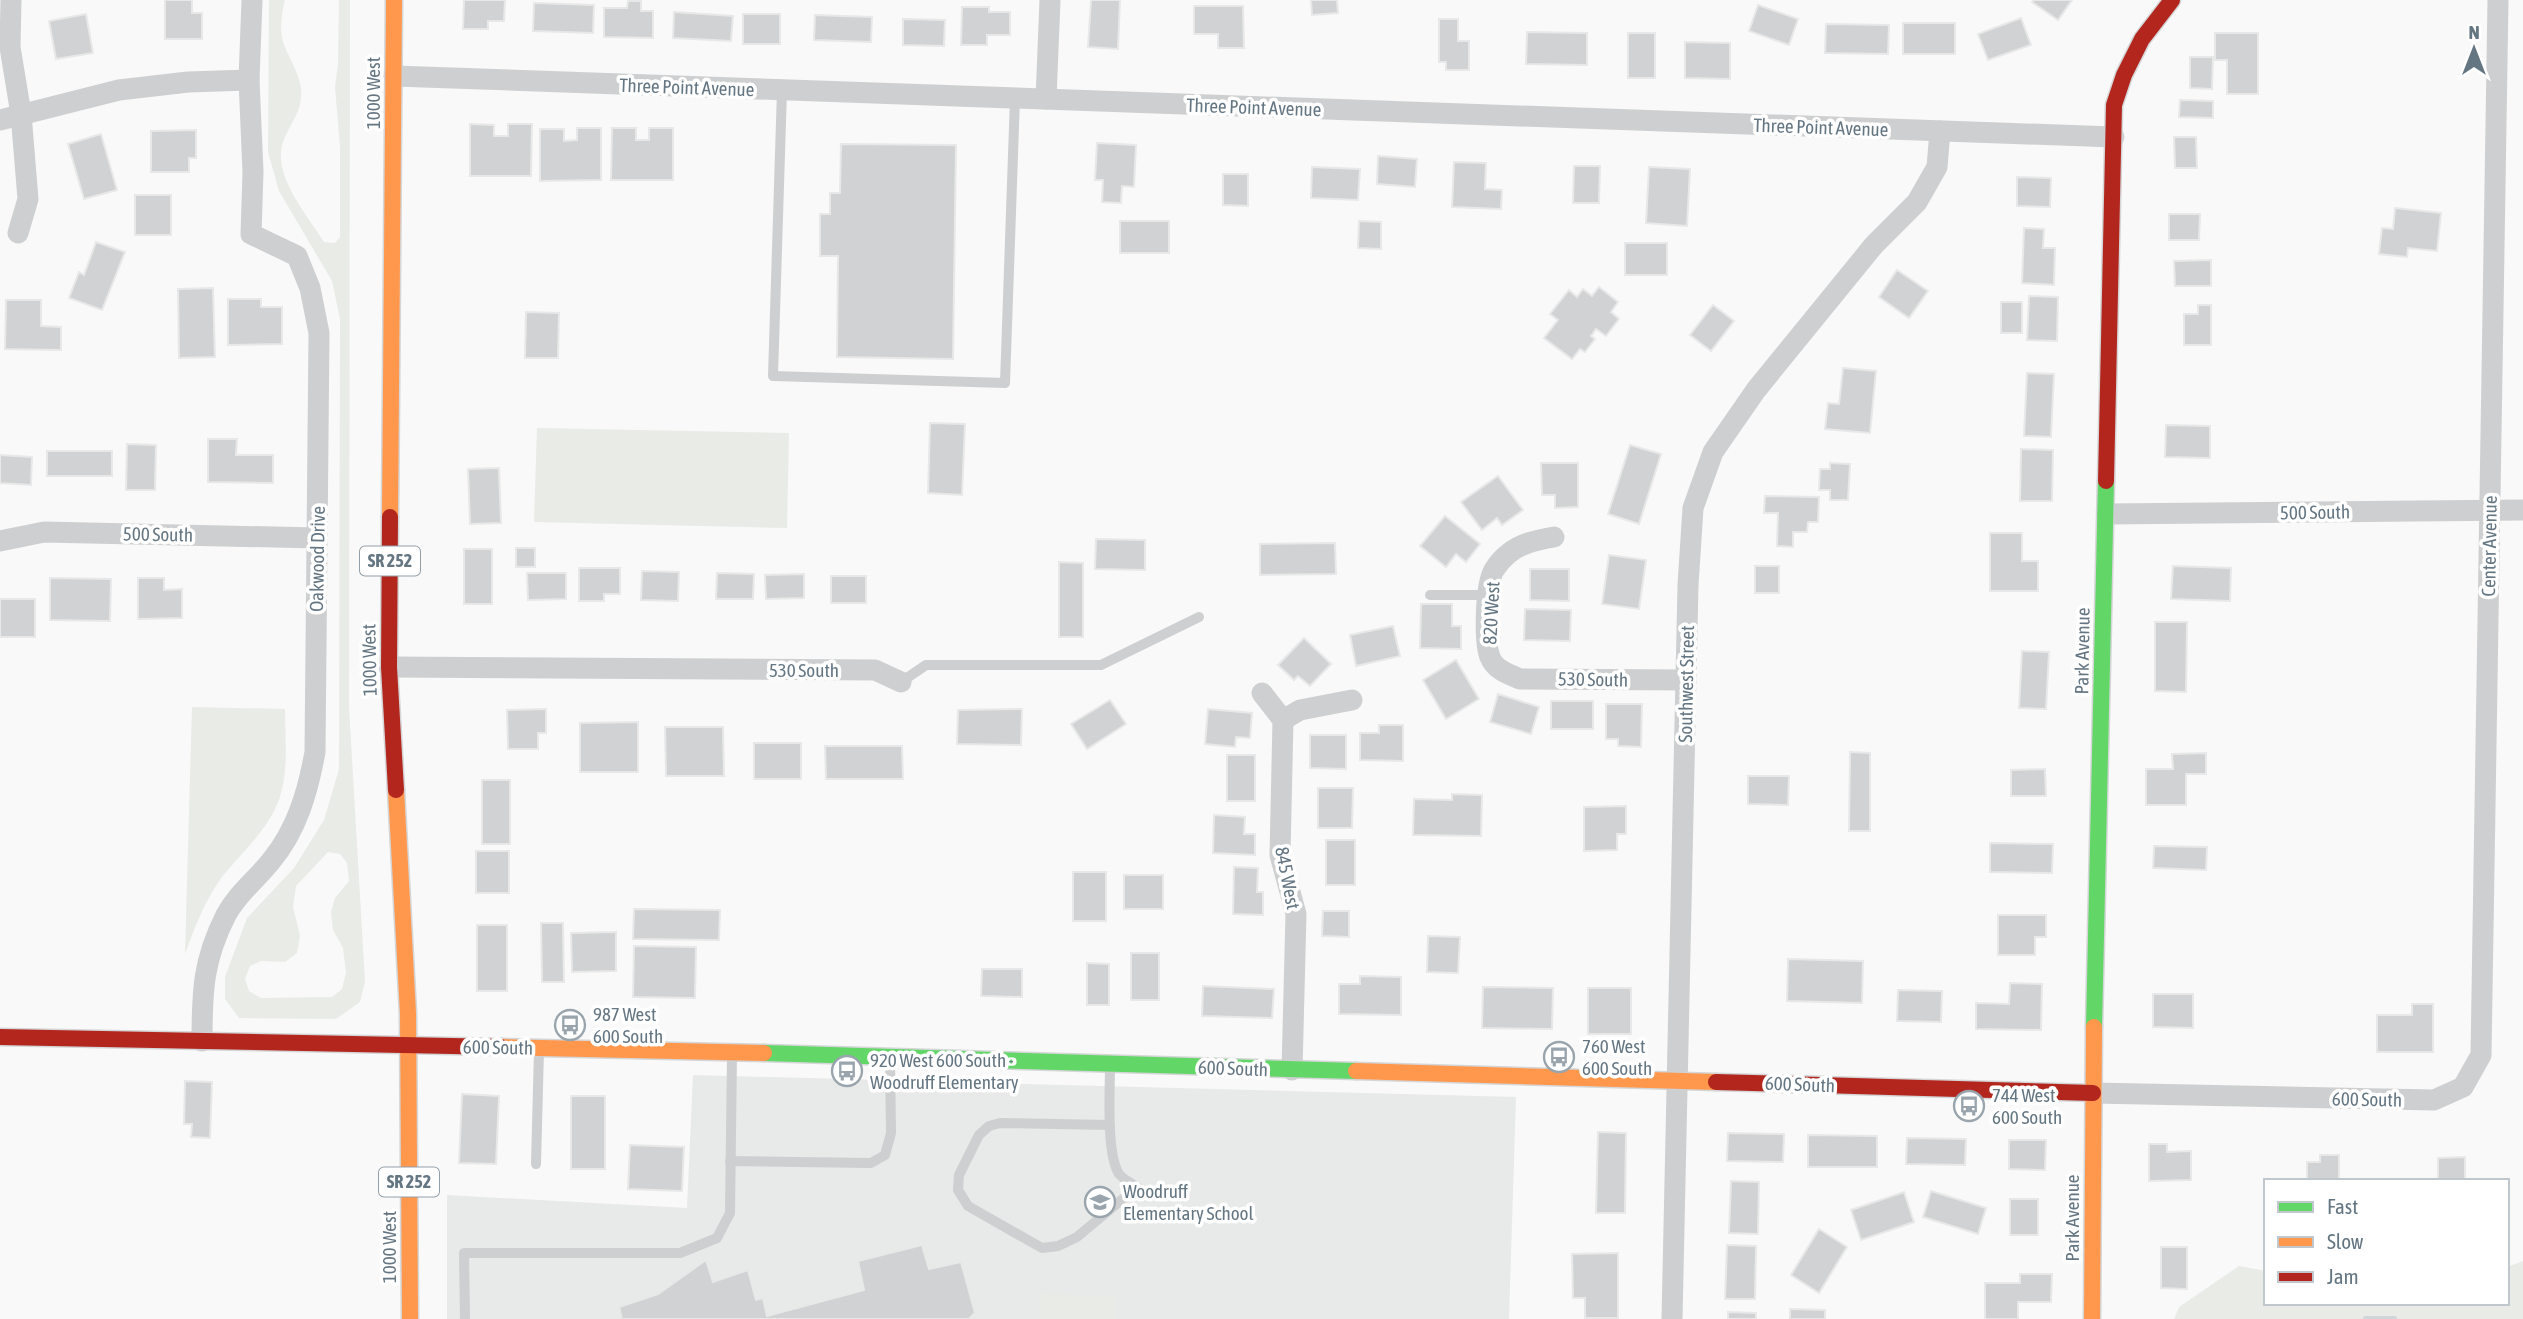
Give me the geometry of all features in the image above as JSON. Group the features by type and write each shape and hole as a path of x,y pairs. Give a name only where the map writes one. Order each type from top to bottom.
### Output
{"street":[{"path":"11,0 10,47 21,114 28,199 18,233"},
{"path":"0,120 119,90 188,82 249,80 252,0"},
{"name":"1000 West","path":"394,0 389,667 408,1045 410,1319"},
{"path":"1046,99 1050,0"},
{"name":"Park Avenue","path":"2092,1319 2093,1093 2114,105 2124,75 2141,39 2172,0"},
{"name":"Center Avenue","path":"2463,1087 2481,1055 2498,0"},
{"name":"Three Point Avenue","path":"394,76 2114,137"},
{"name":"Oakwood Drive","path":"202,1041 203,985 211,949 244,887 272,860 294,825 309,789 315,752 319,333 310,288 297,256 251,233 253,172 249,80"},
{"name":"Southwest Street","path":"1672,1319 1686,680 1693,508 1713,452 1756,390 1874,245 1917,202 1937,167 1940,131"},
{"name":"500 South","path":"2106,514 2523,510"},
{"name":"500 South","path":"0,541 44,532 317,538"},
{"name":"820 West","path":"1502,672 1490,659 1487,642 1488,595 1493,571 1507,554 1527,543 1553,537"},
{"name":"530 South","path":"389,667 875,670 901,682"},
{"name":"530 South","path":"1502,672 1520,679 1686,680"},
{"path":"1262,693 1283,720 1300,710 1352,700"},
{"name":"845 West","path":"1283,720 1280,855 1296,914 1292,1070"},
{"name":"600 South","path":"0,1037 732,1052 2093,1093 2434,1100 2463,1087"}],"lane":[{"path":"782,90 773,376 787,377 1005,383 1015,99"},
{"path":"1430,595 1488,595"},
{"name":"530 South","path":"901,682 926,665 1101,665 1199,617"},
{"path":"536,1164 539,1048"},
{"path":"465,1319 464,1253 680,1253 717,1238 730,1213 732,1052"},
{"path":"730,1161 872,1163 885,1155 891,1133 890,1057"},
{"path":"1110,1064 1110,1125 1114,1160 1120,1175 1137,1187 1077,1237 1058,1246 1042,1248 968,1206 958,1190 959,1175 979,1135 989,1126 1000,1122 1110,1125"}],"shaded area":[{"path":"269,0 285,0 282,38 298,75 301,96 299,109 284,139 282,166 292,193 324,242 335,243 340,237 340,147 335,87 339,0 350,0 349,707 365,982 360,1002 336,1019 239,1018 225,999 225,977 247,918 294,868 324,820 339,769 340,319 332,281 279,191 268,152","holes":["328,852 340,854 347,863 349,881 335,898 331,912 333,930 343,948 346,973 342,989 332,997 261,998 249,991 245,979 250,966 261,961 285,962 297,953 300,936 293,907 296,886"]},
{"path":"537,428 789,433 787,528 534,522"},
{"path":"192,707 285,709 286,755 282,789 274,811 210,895 185,954"},
{"name":"Woodruff Elementary School","path":"693,1075 1516,1097 1509,1319 447,1319 447,1195 687,1208"},
{"path":"2523,1261 2523,1319 2174,1319 2179,1307 2239,1266 2264,1271 2264,1305 2509,1305 2509,1266"},
{"path":"1040,1294 1115,1296 1116,1319 1039,1319"}],"building":[{"path":"165,0 192,0 192,13 202,13 202,39 165,39"},
{"path":"464,0 505,0 504,21 488,21 488,29 463,29"},
{"path":"1091,0 1120,0 1118,49 1088,47"},
{"path":"1311,0 1337,0 1338,13 1312,15"},
{"path":"2072,0 2058,20 2032,2"},
{"path":"628,1 641,1 641,11 653,11 653,38 604,37 604,8 627,8"},
{"path":"534,3 594,5 593,33 533,31"},
{"path":"1758,5 1798,19 1789,45 1749,31"},
{"path":"1194,6 1243,6 1244,48 1218,48 1218,34 1194,34"},
{"path":"962,7 989,7 989,12 1010,12 1010,35 987,35 987,45 961,45"},
{"path":"674,12 733,16 731,41 673,38"},
{"path":"86,14 93,53 56,59 49,21"},
{"path":"743,14 780,14 780,44 743,44"},
{"path":"815,15 872,17 871,42 814,40"},
{"path":"2021,18 2031,45 1988,60 1978,34"},
{"path":"903,19 945,20 944,46 903,45"},
{"path":"1439,19 1458,19 1458,41 1469,41 1469,70 1446,70 1446,62 1439,62"},
{"path":"1903,23 1955,23 1955,54 1903,54"},
{"path":"1826,24 1889,25 1888,54 1825,53"},
{"path":"1527,32 1587,33 1587,65 1526,64"},
{"path":"1628,33 1655,33 1655,78 1628,78"},
{"path":"2215,33 2258,33 2258,94 2227,94 2227,60 2215,60"},
{"path":"1685,42 1730,43 1730,79 1685,78"},
{"path":"2190,57 2213,57 2212,89 2190,88"},
{"path":"2180,100 2213,101 2213,118 2179,117"},
{"path":"470,124 494,125 494,136 508,136 508,124 532,124 531,176 470,176"},
{"path":"577,128 601,128 601,180 540,181 540,129 564,129 564,141 577,140"},
{"path":"612,128 636,128 636,140 649,140 649,128 673,128 673,180 611,180"},
{"path":"196,130 196,158 189,158 189,172 151,172 151,131"},
{"path":"101,134 117,190 84,199 68,144"},
{"path":"2174,137 2196,137 2197,168 2175,168"},
{"path":"1097,143 1136,145 1134,187 1122,186 1121,203 1102,202 1103,180 1095,180"},
{"path":"841,144 956,145 953,359 837,357 838,256 820,256 820,214 830,214 830,193 840,193"},
{"path":"1378,156 1417,159 1415,187 1377,184"},
{"path":"1454,162 1486,163 1485,189 1502,190 1501,209 1452,207"},
{"path":"1574,166 1600,166 1599,203 1573,203"},
{"path":"1312,167 1360,169 1358,200 1311,198"},
{"path":"1649,167 1690,169 1687,226 1646,223"},
{"path":"1223,174 1248,174 1248,206 1223,205"},
{"path":"2017,177 2051,178 2050,207 2017,206"},
{"path":"135,195 171,195 171,235 135,235"},
{"path":"2395,208 2441,213 2437,251 2408,248 2407,257 2379,254 2382,228 2393,229"},
{"path":"2169,214 2200,214 2199,240 2169,240"},
{"path":"1120,221 1169,221 1169,253 1120,253"},
{"path":"1359,221 1381,222 1381,249 1358,248"},
{"path":"2024,228 2044,229 2043,248 2055,248 2054,285 2022,283"},
{"path":"96,242 125,252 102,310 69,298 79,272 84,275"},
{"path":"1625,243 1667,243 1667,275 1625,275"},
{"path":"2211,260 2211,286 2175,286 2174,261"},
{"path":"1897,270 1928,291 1909,318 1879,297"},
{"path":"1599,287 1618,302 1611,312 1619,319 1606,336 1596,329 1591,336 1595,339 1585,352 1580,349 1572,359 1544,338 1558,320 1550,314 1569,290 1577,297 1583,289 1592,296"},
{"path":"213,288 215,357 179,358 178,289"},
{"path":"2029,296 2058,297 2057,341 2027,340"},
{"path":"228,299 261,299 261,307 282,307 282,344 228,345"},
{"path":"6,300 41,300 41,326 61,327 61,350 5,349"},
{"path":"2001,302 2022,302 2022,333 2001,333"},
{"path":"1713,305 1734,321 1711,351 1690,335"},
{"path":"2198,305 2211,305 2211,345 2184,345 2184,314 2198,314"},
{"path":"526,312 559,313 558,358 525,358"},
{"path":"1843,368 1876,371 1870,433 1825,429 1828,403 1839,404"},
{"path":"2027,373 2054,374 2051,437 2024,436"},
{"path":"930,423 965,424 962,495 928,493"},
{"path":"2166,425 2210,426 2210,458 2165,457"},
{"path":"208,439 237,439 236,455 273,455 273,483 208,482"},
{"path":"127,444 156,445 155,490 126,490"},
{"path":"1630,445 1661,454 1639,524 1608,514"},
{"path":"2021,449 2053,450 2052,501 2020,501"},
{"path":"47,451 112,451 112,476 47,476"},
{"path":"0,455 32,457 31,485 0,483"},
{"path":"1541,463 1578,463 1578,507 1555,508 1555,495 1542,495"},
{"path":"1830,463 1850,464 1848,500 1830,500 1830,490 1819,490 1820,469 1830,469"},
{"path":"499,468 501,523 470,524 468,469"},
{"path":"1498,476 1523,510 1502,525 1497,518 1482,530 1461,502"},
{"path":"1765,496 1819,497 1818,522 1808,522 1807,532 1793,532 1793,547 1777,546 1778,513 1764,513"},
{"path":"1445,516 1480,544 1466,562 1456,554 1446,567 1420,546"},
{"path":"1990,533 2022,533 2022,561 2038,561 2038,591 1990,591"},
{"path":"1096,539 1145,540 1145,570 1095,569"},
{"path":"1335,543 1336,574 1260,575 1260,544"},
{"path":"516,548 535,548 535,567 516,567"},
{"path":"464,549 492,549 492,604 464,604"},
{"path":"1609,555 1646,560 1639,609 1602,604"},
{"path":"1059,562 1083,563 1083,637 1059,637"},
{"path":"1755,566 1779,566 1779,593 1755,593"},
{"path":"2173,566 2231,568 2230,601 2171,599"},
{"path":"579,568 620,568 620,594 604,594 604,601 579,601"},
{"path":"1530,569 1569,569 1569,601 1530,600"},
{"path":"642,571 679,572 678,601 641,600"},
{"path":"527,573 566,573 566,599 528,600"},
{"path":"717,573 754,574 753,599 716,599"},
{"path":"804,574 804,598 766,599 765,575"},
{"path":"831,576 866,576 866,603 831,603"},
{"path":"50,578 111,579 110,621 50,620"},
{"path":"138,578 164,578 164,590 182,589 182,618 138,619"},
{"path":"0,599 35,599 35,637 0,637"},
{"path":"1421,604 1452,604 1452,626 1461,626 1461,649 1420,648"},
{"path":"1525,609 1571,610 1570,641 1524,640"},
{"path":"2155,622 2187,622 2186,692 2155,691"},
{"path":"1393,626 1400,656 1356,666 1350,635"},
{"path":"1304,638 1331,664 1310,686 1298,676 1294,680 1278,665"},
{"path":"2022,651 2049,652 2046,709 2019,708"},
{"path":"1456,660 1479,699 1446,719 1423,680"},
{"path":"1498,694 1539,707 1531,734 1490,722"},
{"path":"1110,700 1126,724 1087,749 1071,724"},
{"path":"1551,701 1593,701 1593,729 1551,729"},
{"path":"1606,704 1642,704 1641,747 1618,746 1618,739 1606,739"},
{"path":"546,709 546,733 538,733 538,749 508,749 507,710"},
{"path":"1022,709 1021,745 957,744 958,710"},
{"path":"1208,709 1252,713 1250,738 1236,737 1235,747 1205,744"},
{"path":"638,722 638,772 580,772 580,723"},
{"path":"1379,725 1403,725 1403,761 1360,760 1360,733 1379,733"},
{"path":"665,727 723,727 724,776 666,776"},
{"path":"1310,735 1346,735 1346,769 1310,768"},
{"path":"754,743 801,743 801,779 754,779"},
{"path":"825,746 902,746 903,779 826,779"},
{"path":"1850,752 1870,753 1870,831 1849,831"},
{"path":"2206,753 2206,774 2186,774 2186,805 2146,805 2146,769 2173,769 2172,754"},
{"path":"1227,755 1255,755 1255,801 1227,801"},
{"path":"2045,769 2046,796 2011,796 2011,770"},
{"path":"1748,776 1789,776 1788,805 1748,804"},
{"path":"482,780 510,780 510,844 482,844"},
{"path":"1318,788 1353,788 1352,828 1318,828"},
{"path":"1452,794 1482,795 1481,836 1413,835 1414,799 1452,800"},
{"path":"1626,806 1626,834 1617,834 1617,850 1584,851 1584,807"},
{"path":"1214,815 1245,817 1244,834 1255,834 1255,855 1213,853"},
{"path":"1326,840 1355,840 1355,885 1326,885"},
{"path":"1990,843 2053,844 2052,873 1990,872"},
{"path":"2154,846 2207,847 2206,870 2153,868"},
{"path":"476,851 509,851 509,893 476,893"},
{"path":"1234,867 1258,868 1257,892 1263,892 1263,915 1233,914"},
{"path":"1073,872 1106,872 1106,921 1073,921"},
{"path":"1124,875 1163,875 1163,909 1124,909"},
{"path":"634,909 720,910 719,940 633,939"},
{"path":"1323,911 1349,911 1349,937 1322,936"},
{"path":"1998,915 2046,915 2046,937 2035,937 2035,955 1998,955"},
{"path":"541,923 563,923 564,982 542,982"},
{"path":"477,925 507,925 507,991 477,991"},
{"path":"616,932 616,971 572,972 571,933"},
{"path":"1428,936 1460,937 1458,973 1427,972"},
{"path":"634,946 696,947 695,998 633,997"},
{"path":"1131,953 1159,953 1159,1000 1131,1000"},
{"path":"1788,959 1863,961 1862,1003 1787,1001"},
{"path":"1087,963 1109,964 1109,1005 1087,1005"},
{"path":"982,969 1022,969 1022,997 981,996"},
{"path":"1360,976 1401,977 1401,1015 1339,1014 1339,984 1360,984"},
{"path":"2010,983 2042,984 2041,1030 1976,1029 1976,1003 2009,1004"},
{"path":"1203,986 1274,989 1272,1018 1202,1016"},
{"path":"1483,987 1553,988 1552,1029 1482,1028"},
{"path":"1588,988 1631,988 1631,1034 1588,1034"},
{"path":"1898,990 1942,991 1941,1022 1897,1021"},
{"path":"2153,994 2193,994 2193,1028 2153,1027"},
{"path":"2412,1004 2433,1004 2433,1052 2377,1052 2377,1015 2412,1015"},
{"path":"185,1081 212,1082 210,1138 191,1137 192,1124 184,1124"},
{"path":"462,1094 499,1096 496,1164 459,1163"},
{"path":"571,1096 605,1096 605,1169 571,1169"},
{"path":"1598,1132 1626,1133 1625,1213 1596,1213"},
{"path":"1728,1133 1784,1134 1783,1162 1727,1161"},
{"path":"1808,1135 1877,1136 1877,1167 1808,1167"},
{"path":"1907,1138 1966,1139 1965,1165 1906,1164"},
{"path":"2009,1140 2046,1140 2045,1170 2009,1169"},
{"path":"2149,1144 2167,1144 2167,1152 2191,1151 2191,1180 2149,1181"},
{"path":"630,1145 684,1147 682,1191 628,1189"},
{"path":"2320,1155 2339,1155 2339,1179 2307,1179 2307,1162 2320,1162"},
{"path":"2465,1157 2465,1179 2438,1179 2438,1158"},
{"path":"1731,1181 1759,1182 1758,1234 1729,1233"},
{"path":"1931,1191 1986,1208 1978,1234 1923,1217"},
{"path":"1904,1192 1914,1222 1861,1240 1851,1210"},
{"path":"2010,1199 2038,1199 2038,1235 2010,1235"},
{"path":"1819,1229 1847,1247 1819,1293 1791,1275"},
{"path":"922,1245 929,1269 961,1262 975,1313 969,1319 622,1319 619,1307 658,1294 706,1260 713,1282 748,1270 756,1300 763,1298 767,1316 864,1290 858,1261"},
{"path":"1727,1245 1756,1246 1755,1299 1725,1299"},
{"path":"2161,1247 2187,1247 2187,1289 2161,1288"},
{"path":"1618,1253 1618,1318 1585,1318 1585,1298 1573,1298 1572,1254"},
{"path":"2020,1274 2052,1274 2051,1302 2018,1302 2018,1319 1985,1319 1985,1283 2020,1283"},
{"path":"1790,1309 1825,1310 1825,1319 1790,1319"},
{"path":"1728,1312 1756,1313 1756,1319 1728,1319"}],"waterway":[{"path":"2366,1319 2394,1319"}],"traffic: fast":[{"path":"2094,1027 2106,481"},
{"path":"764,1053 1356,1071"}],"traffic: slow":[{"path":"390,517 394,0"},
{"path":"396,790 408,1013 410,1319"},
{"path":"2092,1319 2094,1027"},
{"path":"501,1047 764,1053"},
{"path":"1356,1071 1716,1082"}],"traffic: jam":[{"path":"2106,481 2114,105 2124,75 2142,39 2172,0"},
{"path":"390,517 389,667 396,790"},
{"path":"0,1037 501,1047"},
{"path":"1716,1082 2093,1093"}],"place":[{"name":"987 West 600 South","path":"570,1025"},
{"name":"760 West 600 South","path":"1559,1057"},
{"name":"920 West 600 South - Woodruff Elementary","path":"847,1071"},
{"name":"744 West 600 South","path":"1969,1106"},
{"name":"Woodruff Elementary School","path":"1100,1202"}]}
